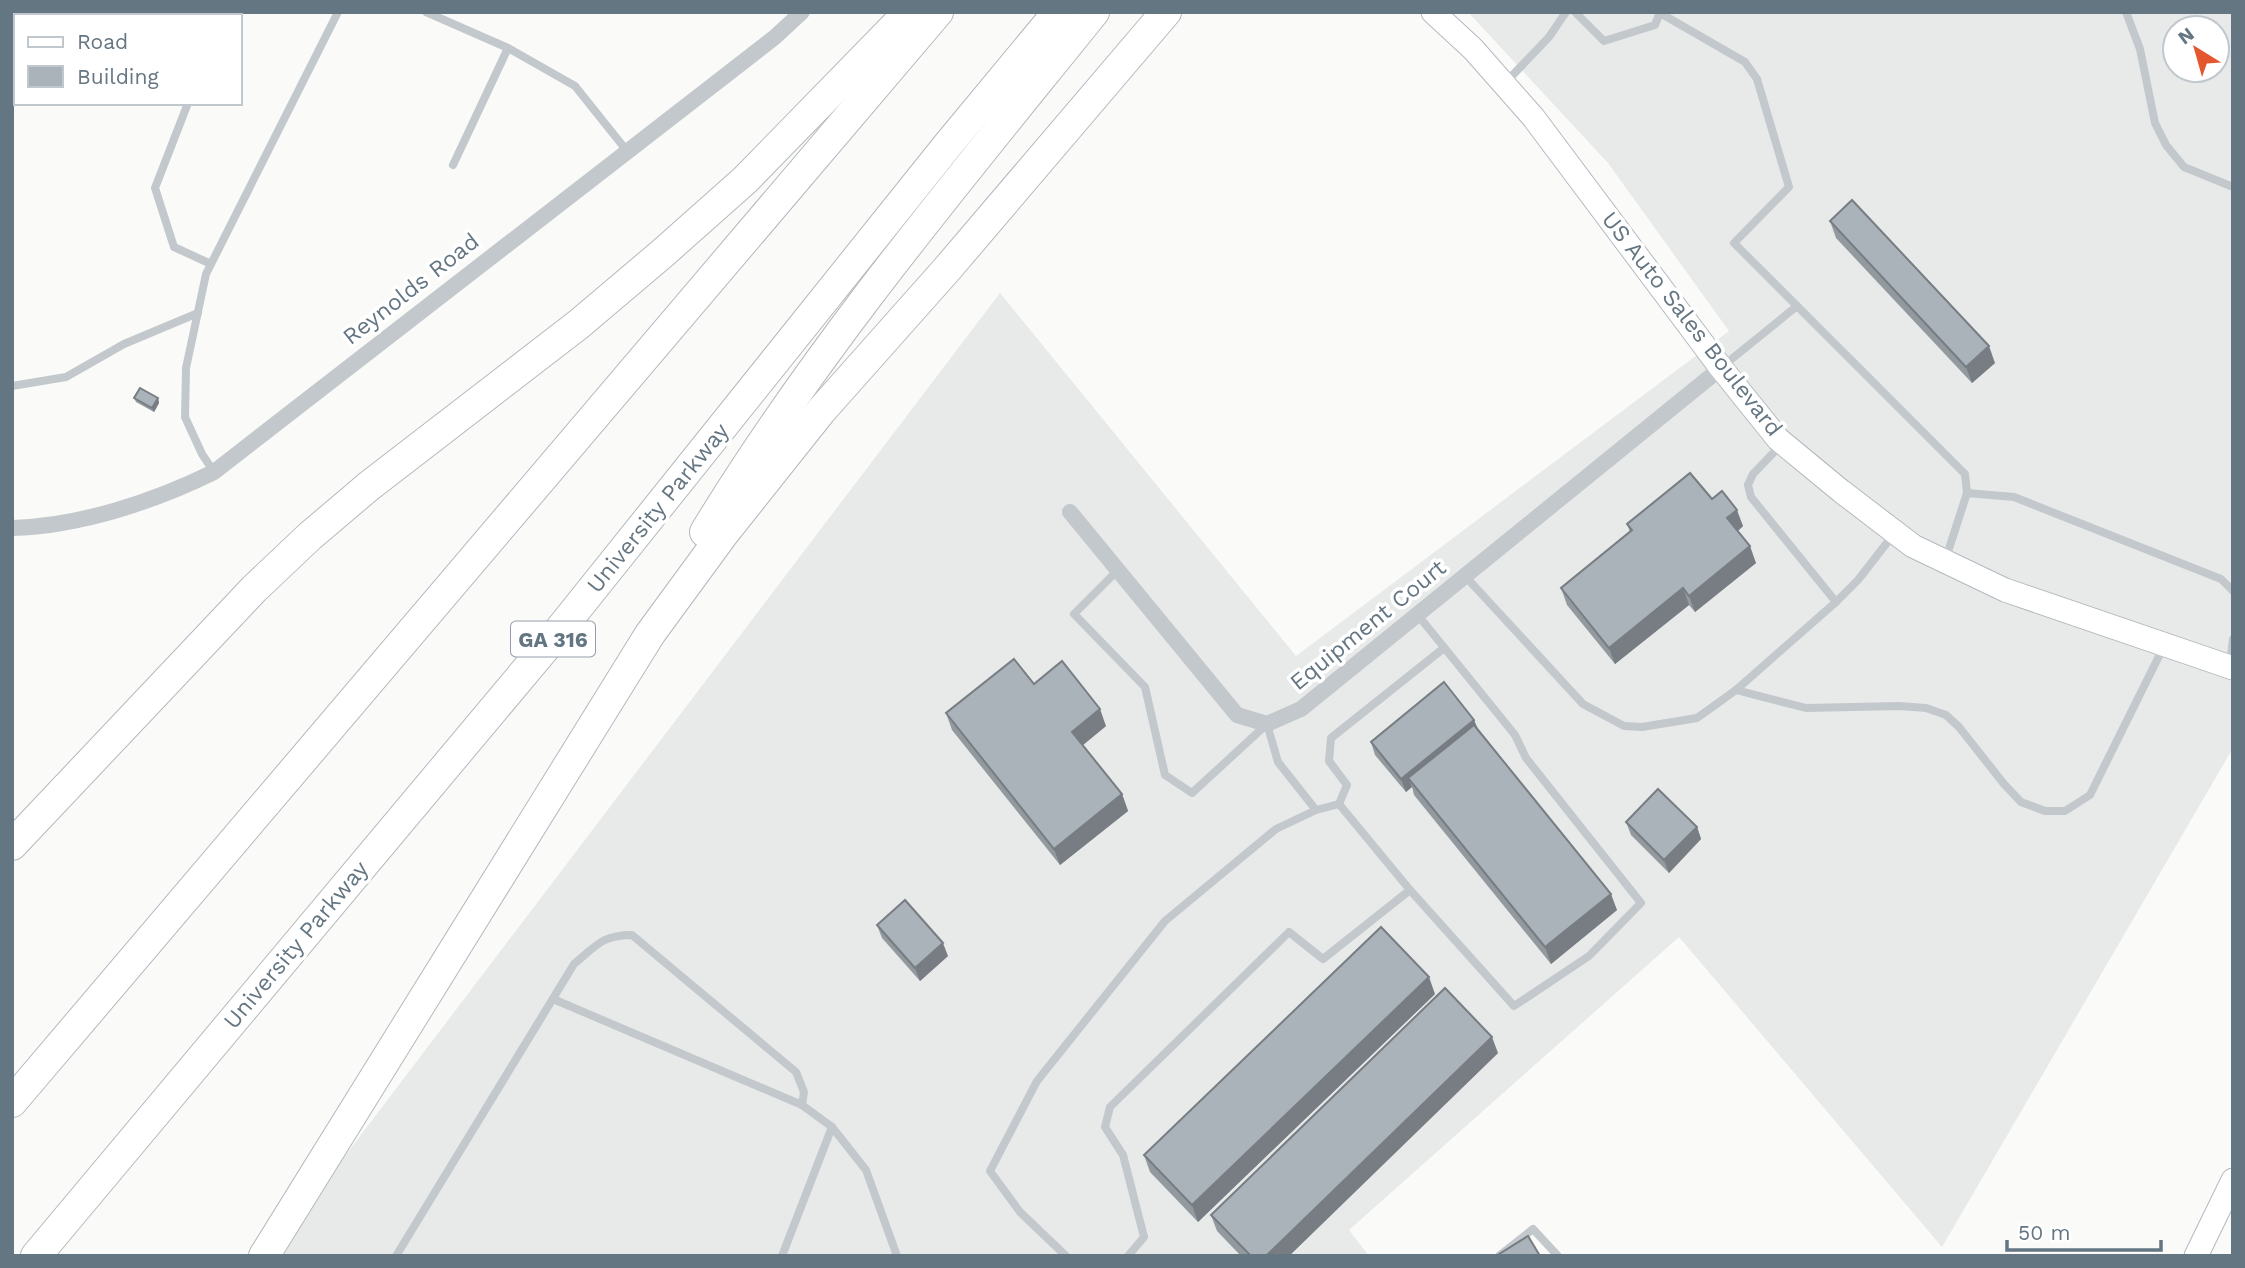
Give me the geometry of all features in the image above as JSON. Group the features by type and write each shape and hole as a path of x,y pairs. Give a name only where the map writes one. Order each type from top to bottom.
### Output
{"highway":[{"path":"12,845 254,589 310,536 369,486 579,324 664,253 745,180 909,12"},
{"path":"12,1102 938,12"},
{"name":"University Parkway","path":"36,1256 554,638 929,168 1058,12"},
{"path":"650,634 677,576 713,517 751,457 828,348 897,257 1094,12"},
{"path":"264,1256 650,634 724,533 821,411 948,268 1166,12"}],"street":[{"name":"Reynolds Road","path":"12,528 41,527 133,505 186,486 214,472 775,37 802,12"},
{"name":"US Auto Sales Boulevard","path":"1433,12 1473,49 1533,117 1721,368 1783,443 1913,546 2005,590 2231,668"},
{"name":"Equipment Court","path":"1267,724 1301,709 1721,368"},
{"path":"1070,512 1237,715 1267,724"},
{"path":"2196,1256 2233,1180"}],"lane":[{"path":"214,472 202,454 185,417 186,368 206,274 338,12"},
{"path":"426,12 508,48 575,86 627,151"},
{"path":"1504,84 1549,37 1566,12"},
{"path":"1575,12 1604,41 1654,26 1660,13 1745,62 1757,79 1789,187 1734,243 1965,474 1967,493 1945,561"},
{"path":"2126,12 2140,49 2155,123 2166,145 2184,167 2233,187"},
{"path":"453,165 508,48"},
{"path":"186,105 155,188 174,247 211,264"},
{"path":"1721,368 1797,306"},
{"path":"12,386 66,377 124,344 198,313"},
{"path":"1783,443 1753,474 1748,485 1751,497 1836,602"},
{"path":"1967,493 2014,497 2221,579 2233,591"},
{"path":"1465,576 1583,704 1625,726 1642,727 1697,718 1737,690 1836,602 1858,580 1895,533"},
{"path":"1118,570 1074,614 1145,687 1165,775 1192,793 1267,724 1278,762 1316,810"},
{"path":"1339,804 1410,890 1514,1006 1589,956 1641,903 1526,758 1515,735 1417,614"},
{"path":"2231,668 2233,639"},
{"path":"1737,690 1806,708 1899,706 1926,708 1946,715 2021,802 2045,811 2065,811 2090,795 2165,645"},
{"path":"1339,804 1347,785 1329,761 1331,738 1444,648"},
{"path":"1066,1256 1020,1212 990,1171 1037,1081 1165,921 1276,829 1316,810 1339,804"},
{"path":"1128,1256 1143,1237 1123,1155 1105,1127 1110,1107 1289,932 1323,959 1410,890"},
{"path":"396,1256 574,964 598,944 614,935 632,935 796,1072 804,1092 802,1105"},
{"path":"553,999 802,1105 832,1127 866,1170 897,1256"},
{"path":"782,1256 832,1127"},
{"path":"1499,1256 1534,1229 1558,1256"}],"shaded area":[{"path":"12,12 49,12 14,14 12,105"},
{"path":"1468,12 2233,12 2233,748 1942,1247 1679,937 1349,1230 1369,1256 269,1256 1000,293 1296,656 1729,331 1608,163"}],"building":[{"path":"1852,200 1989,346 1966,367 1830,221"},
{"path":"140,388 158,398 152,408 134,398"},
{"path":"1690,473 1712,499 1722,491 1737,510 1727,518 1750,546 1689,596 1683,588 1609,648 1561,588 1632,530 1627,524"},
{"path":"1014,659 1034,684 1062,661 1100,709 1072,732 1122,794 1054,849 946,713"},
{"path":"1444,682 1474,720 1401,779 1371,742"},
{"path":"1474,725 1611,894 1545,947 1408,778"},
{"path":"1658,789 1697,827 1664,860 1626,822"},
{"path":"905,900 943,943 915,968 877,925"},
{"path":"1381,927 1429,977 1192,1205 1144,1155"},
{"path":"1445,988 1492,1037 1266,1256 1251,1256 1211,1215"},
{"path":"1528,1236 1540,1256 1496,1256"}]}
